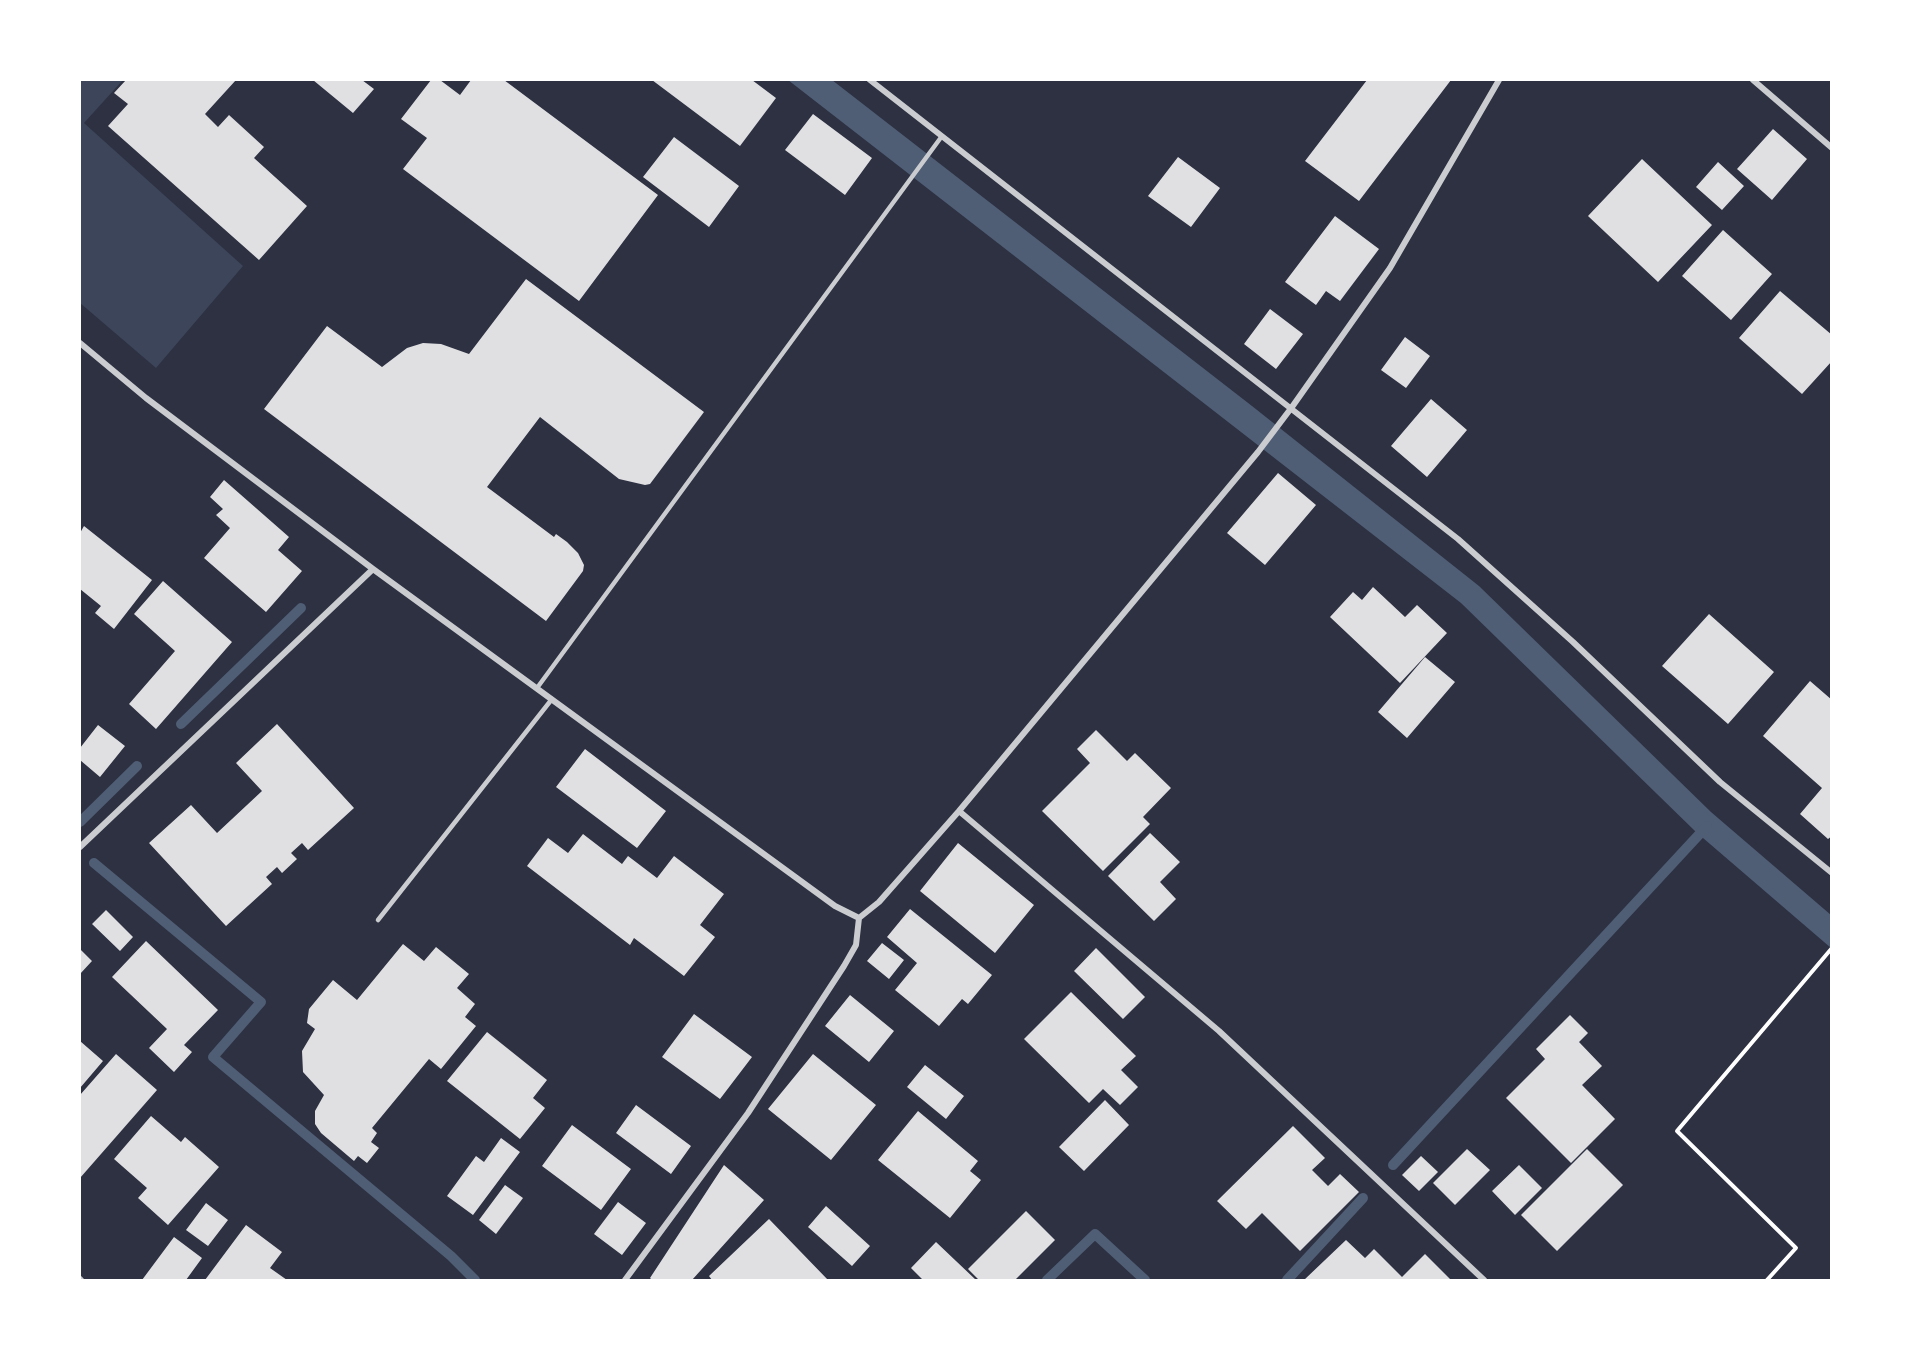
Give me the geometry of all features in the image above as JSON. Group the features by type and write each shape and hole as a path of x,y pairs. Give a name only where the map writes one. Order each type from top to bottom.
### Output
{"street":[{"path":"870,80 1292,407 1458,539 1573,642 1720,782 1832,873"},
{"path":"625,1281 748,1113 844,966 856,945 859,918 879,902 958,811 1258,452 1292,407 1390,268 1499,80"},
{"path":"1753,80 1832,148"},
{"path":"80,344 147,398 374,569 835,906 859,918"},
{"path":"80,847 374,569"},
{"path":"958,811 1219,1031 1484,1281"}],"lane":[{"path":"537,688 942,136"},
{"path":"378,920 552,699"}],"path":[{"path":"1767,1281 1796,1248 1677,1131 1831,949"}],"shaded area":[{"path":"80,80 123,80 84,123 243,266 156,368 80,303"},
{"path":"788,80 832,80 1252,406 1479,586 1711,812 1831,915 1831,948 1696,832 1461,603"}],"building":[{"path":"126,80 236,80 205,114 218,127 229,115 264,147 254,158 307,206 259,260 108,126 128,104 114,93"},
{"path":"313,80 362,80 374,89 353,113"},
{"path":"431,80 440,80 460,95 471,80 504,80 658,195 579,301 403,169 427,138 401,119"},
{"path":"652,80 752,80 776,98 740,146"},
{"path":"1367,80 1451,80 1359,201 1305,161"},
{"path":"813,114 872,158 845,195 785,150"},
{"path":"1773,129 1807,159 1772,200 1737,169"},
{"path":"674,137 739,186 709,227 643,177"},
{"path":"1178,157 1220,188 1191,227 1148,196"},
{"path":"1642,159 1712,225 1658,282 1588,216"},
{"path":"1718,162 1744,186 1722,210 1696,187"},
{"path":"1335,216 1379,249 1340,301 1326,291 1316,305 1285,282"},
{"path":"1723,230 1772,274 1731,320 1682,276"},
{"path":"526,279 704,412 650,484 619,479 540,417 487,487 554,537 556,534 567,542 578,553 584,565 583,571 546,621 264,409 327,326 382,367 407,348 423,343 441,344 469,354"},
{"path":"1780,291 1832,335 1832,361 1802,394 1739,338"},
{"path":"1270,309 1303,334 1276,369 1244,344"},
{"path":"1405,337 1430,356 1406,388 1381,370"},
{"path":"1431,399 1467,430 1427,477 1391,446"},
{"path":"1278,473 1316,505 1265,565 1227,533"},
{"path":"224,480 289,537 278,550 302,571 266,612 204,558 230,528 216,515 223,509 210,497"},
{"path":"84,526 152,580 114,629 95,613 101,606 80,589 80,533"},
{"path":"163,581 232,642 156,729 129,704 175,651 134,614"},
{"path":"1373,587 1405,617 1417,605 1447,633 1400,683 1330,617 1353,592 1362,600"},
{"path":"1709,614 1774,672 1728,724 1662,666"},
{"path":"1425,657 1455,682 1407,738 1378,712"},
{"path":"1810,681 1832,700 1832,836 1828,839 1800,814 1822,788 1763,736"},
{"path":"277,724 354,808 308,850 302,843 291,853 297,859 282,873 277,867 266,877 272,884 226,926 149,843 191,805 217,833 262,791 236,763"},
{"path":"98,725 125,746 100,777 80,760 80,748"},
{"path":"1096,730 1127,761 1135,753 1171,788 1143,817 1150,824 1103,871 1042,811 1090,763 1077,749"},
{"path":"585,749 666,811 637,848 556,787"},
{"path":"1150,833 1180,862 1160,882 1176,899 1154,921 1108,876"},
{"path":"583,834 622,864 628,856 657,878 674,856 724,894 700,925 715,937 684,976 634,938 630,945 527,866 548,838 568,853"},
{"path":"958,843 1034,905 995,953 920,891"},
{"path":"910,909 992,975 968,1004 962,999 939,1026 895,990 917,963 887,937"},
{"path":"106,910 133,937 120,951 92,924"},
{"path":"146,941 218,1010 184,1045 192,1052 174,1072 149,1048 167,1029 112,977"},
{"path":"882,943 904,960 889,979 867,961"},
{"path":"403,944 424,961 436,947 469,974 457,988 475,1004 465,1017 476,1026 441,1069 429,1059 372,1128 377,1133 371,1142 379,1148 367,1163 358,1156 354,1161 321,1133 315,1124 315,1111 324,1095 303,1072 302,1051 315,1029 307,1023 309,1009 333,980 357,1000"},
{"path":"1096,948 1145,997 1123,1019 1074,971"},
{"path":"80,949 92,961 80,974"},
{"path":"1071,992 1136,1056 1121,1070 1138,1087 1120,1105 1103,1089 1089,1103 1024,1039"},
{"path":"850,995 894,1031 869,1062 825,1026"},
{"path":"694,1014 752,1057 720,1099 662,1057"},
{"path":"1570,1015 1588,1033 1579,1042 1602,1066 1582,1085 1615,1119 1571,1163 1506,1098 1545,1059 1536,1049"},
{"path":"487,1032 547,1080 533,1098 545,1108 520,1139 447,1081"},
{"path":"80,1041 103,1061 80,1088"},
{"path":"116,1054 157,1090 80,1178 80,1095"},
{"path":"813,1054 876,1105 831,1160 768,1109"},
{"path":"925,1065 964,1096 946,1119 907,1087"},
{"path":"1105,1100 1129,1125 1084,1171 1059,1147"},
{"path":"636,1105 691,1146 671,1174 616,1133"},
{"path":"918,1111 978,1161 970,1171 981,1180 950,1218 878,1160"},
{"path":"151,1116 181,1142 185,1137 219,1167 168,1225 138,1198 147,1188 114,1159"},
{"path":"572,1125 631,1169 601,1210 542,1166"},
{"path":"1293,1126 1325,1158 1312,1170 1328,1186 1340,1174 1359,1192 1300,1251 1262,1213 1246,1229 1217,1201"},
{"path":"501,1138 520,1152 473,1215 447,1196 476,1156 484,1162"},
{"path":"1467,1149 1490,1170 1455,1205 1433,1183"},
{"path":"1587,1149 1623,1185 1557,1251 1521,1215"},
{"path":"1421,1156 1438,1172 1419,1191 1402,1175"},
{"path":"724,1165 764,1200 692,1280 652,1280 650,1278"},
{"path":"1519,1165 1542,1188 1515,1215 1492,1191"},
{"path":"505,1185 523,1198 496,1234 479,1220"},
{"path":"618,1202 646,1223 622,1255 594,1234"},
{"path":"206,1203 228,1220 208,1246 186,1230"},
{"path":"826,1206 870,1246 852,1266 808,1227"},
{"path":"1026,1211 1055,1240 1015,1280 979,1280 968,1269"},
{"path":"769,1219 828,1280 712,1280 709,1276"},
{"path":"246,1225 282,1252 270,1268 287,1280 205,1280"},
{"path":"174,1237 202,1258 186,1280 142,1280"},
{"path":"1346,1240 1365,1258 1374,1249 1402,1277 1425,1254 1450,1279 1304,1280"},
{"path":"936,1242 976,1280 923,1280 911,1268"}],"waterway":[{"path":"181,724 301,608"},
{"path":"80,822 137,766"},
{"path":"1393,1165 1707,826"},
{"path":"94,863 261,1002 213,1057 451,1256 475,1280"},
{"path":"1287,1280 1363,1198"},
{"path":"1047,1280 1095,1234 1145,1280"}]}
